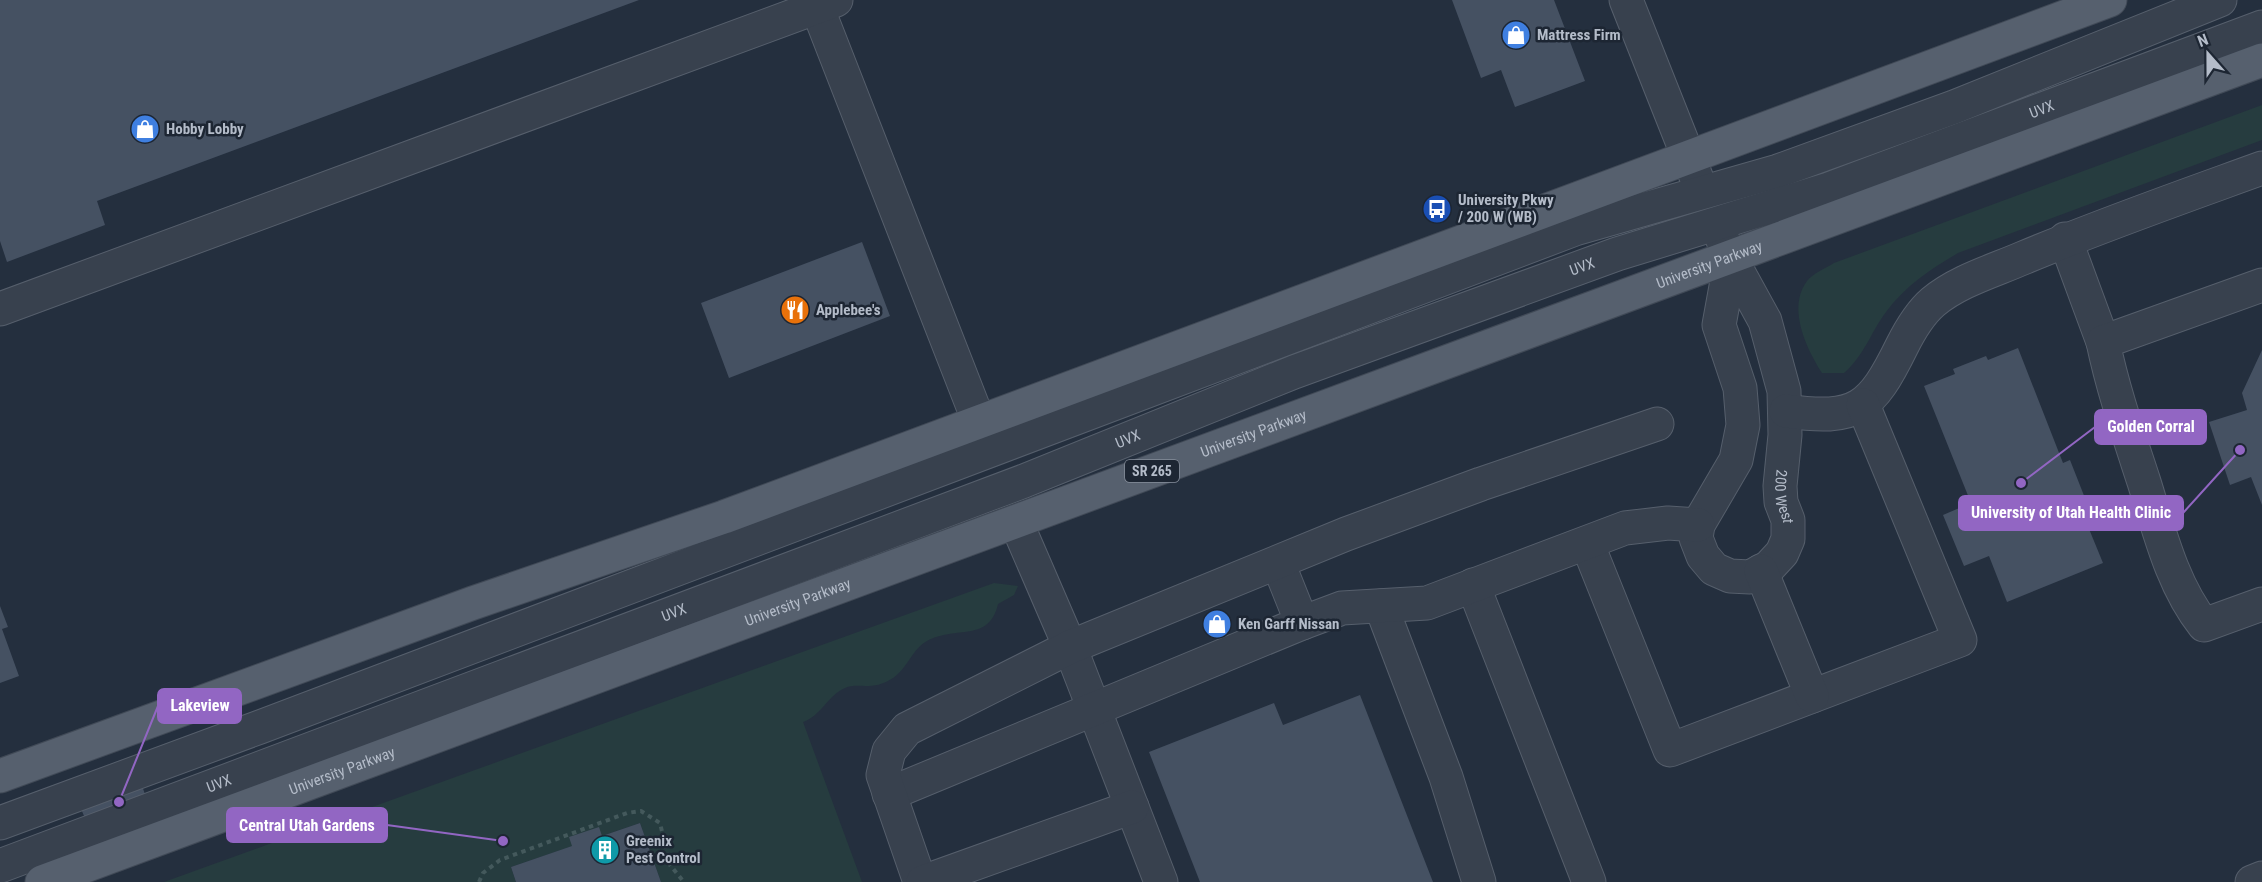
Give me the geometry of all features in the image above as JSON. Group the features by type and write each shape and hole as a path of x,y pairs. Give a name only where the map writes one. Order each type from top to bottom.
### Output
{"main road":[{"path":"0,776 473,603 724,517 2110,0"},
{"name":"University Parkway","path":"42,882 1731,259 2262,60"}],"street":[{"path":"1626,0 1688,157"},
{"path":"0,823 260,728 1575,229 1778,171 1954,107 2220,0"},
{"path":"0,309 826,4 980,422"},
{"name":"UVX","path":"0,866 1024,481 1294,372 1617,254 1829,189 2262,27"},
{"name":"200 West","path":"1688,157 1731,259 1759,307 1780,369 1786,411 1780,486 1781,502 1788,520 1788,539 1782,553 1769,567 1761,571"},
{"path":"1786,411 1816,416 1839,414 1863,405 1877,392 1913,324 1933,302 1967,282 2065,239 2262,168"},
{"path":"2065,239 2103,342 2110,376 2162,539 2190,607 2204,625 2262,604"},
{"path":"1731,259 1719,324 1740,388 1743,425 1736,460 1698,525 1696,538 1703,556 1714,569 1730,576 1750,577 1761,571 1812,696"},
{"path":"2103,342 2262,285"},
{"path":"1587,543 1670,750 1960,640 1863,405"},
{"path":"1132,807 921,882 883,775 889,751 907,729 1070,647 1346,534 1458,492 1657,424"},
{"path":"1016,522 1070,647 1161,882"},
{"path":"889,794 1342,608 1427,603 1625,528 1668,523 1698,525"},
{"path":"1278,563 1302,623"},
{"path":"1473,585 1589,882"},
{"path":"1381,606 1446,777 1479,882"},
{"path":"2252,882 2262,878"}],"path":[{"path":"479,882 483,873 500,860 627,813 641,811 660,823 670,865 684,882"}],"green space":[{"path":"2262,105 2262,140 1958,253 1928,272 1901,294 1881,320 1857,359 1844,373 1822,373 1816,363 1801,328 1799,303 1801,292 1807,281 1819,271 1834,263"},
{"path":"994,583 1018,586 1014,595 998,604 994,616 987,624 979,629 938,636 927,641 918,648 893,678 878,685 845,688 834,695 815,715 803,722 862,882 661,882 640,823 511,867 516,882 164,882"}],"building":[{"name":"Hobby Lobby","path":"0,0 639,0 97,201 105,225 7,262 0,241"},
{"name":"Mattress Firm","path":"1452,0 1554,0 1585,81 1515,107 1501,70 1481,78"},
{"name":"Applebee's","path":"862,242 890,316 729,378 701,303"},
{"path":"2018,348 2063,463 2070,460 2094,521 2087,524 2103,563 2007,602 1989,556 1964,566 1943,515 1971,503 1924,386 1955,374 1953,369 1986,356 1988,360"},
{"path":"2262,350 2262,505 2251,477 2230,485 2209,422 2247,410 2242,393"},
{"path":"0,606 8,627 2,629 19,676 0,683"},
{"path":"1360,695 1433,882 1200,882 1149,752 1274,703 1283,725"},
{"path":"140,780 147,800 87,823 79,804"},
{"name":"Greenix Pest Control","path":"640,823 661,882 516,882 511,867 572,846 569,837 599,827 602,836"}],"place":[{"name":"Mattress Firm","path":"1516,35"},
{"name":"Hobby Lobby","path":"145,129"},
{"name":"University Pkwy / 200 W (WB)","path":"1437,209"},
{"name":"Applebee's","path":"795,310"},
{"name":"University of Utah Health Clinic","path":"2240,450"},
{"name":"Golden Corral","path":"2021,483"},
{"name":"Ken Garff Nissan","path":"1217,624"},
{"name":"Lakeview","path":"119,802"},
{"name":"Central Utah Gardens","path":"503,841"},
{"name":"Greenix Pest Control","path":"605,850"}]}
